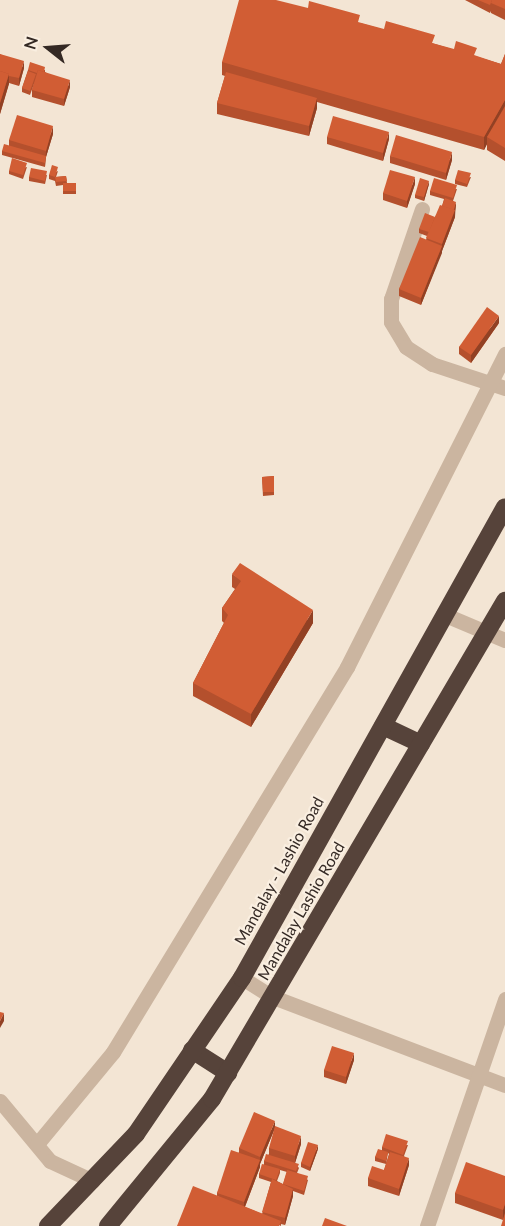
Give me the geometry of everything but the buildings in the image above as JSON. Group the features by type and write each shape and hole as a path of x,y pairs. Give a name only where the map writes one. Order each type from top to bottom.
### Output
{"highway":[{"name":"Mandalay - Lashio Road","path":"60,1222 93,1181 136,1134 242,978 443,614 505,507"},
{"name":"Mandalay Lashio Road","path":"108,1226 167,1161 228,1073 505,601"},
{"path":"383,726 421,744"},
{"path":"192,1050 228,1073"}],"street":[{"path":"422,209 391,299 391,322 405,347 485,385 505,388"},
{"path":"37,1144 113,1052 347,668 485,385 505,354"},
{"path":"443,614 505,640"},
{"path":"242,978 273,996 505,1085"},
{"path":"427,1226 505,999"},
{"path":"0,1101 50,1161 93,1181"}]}
